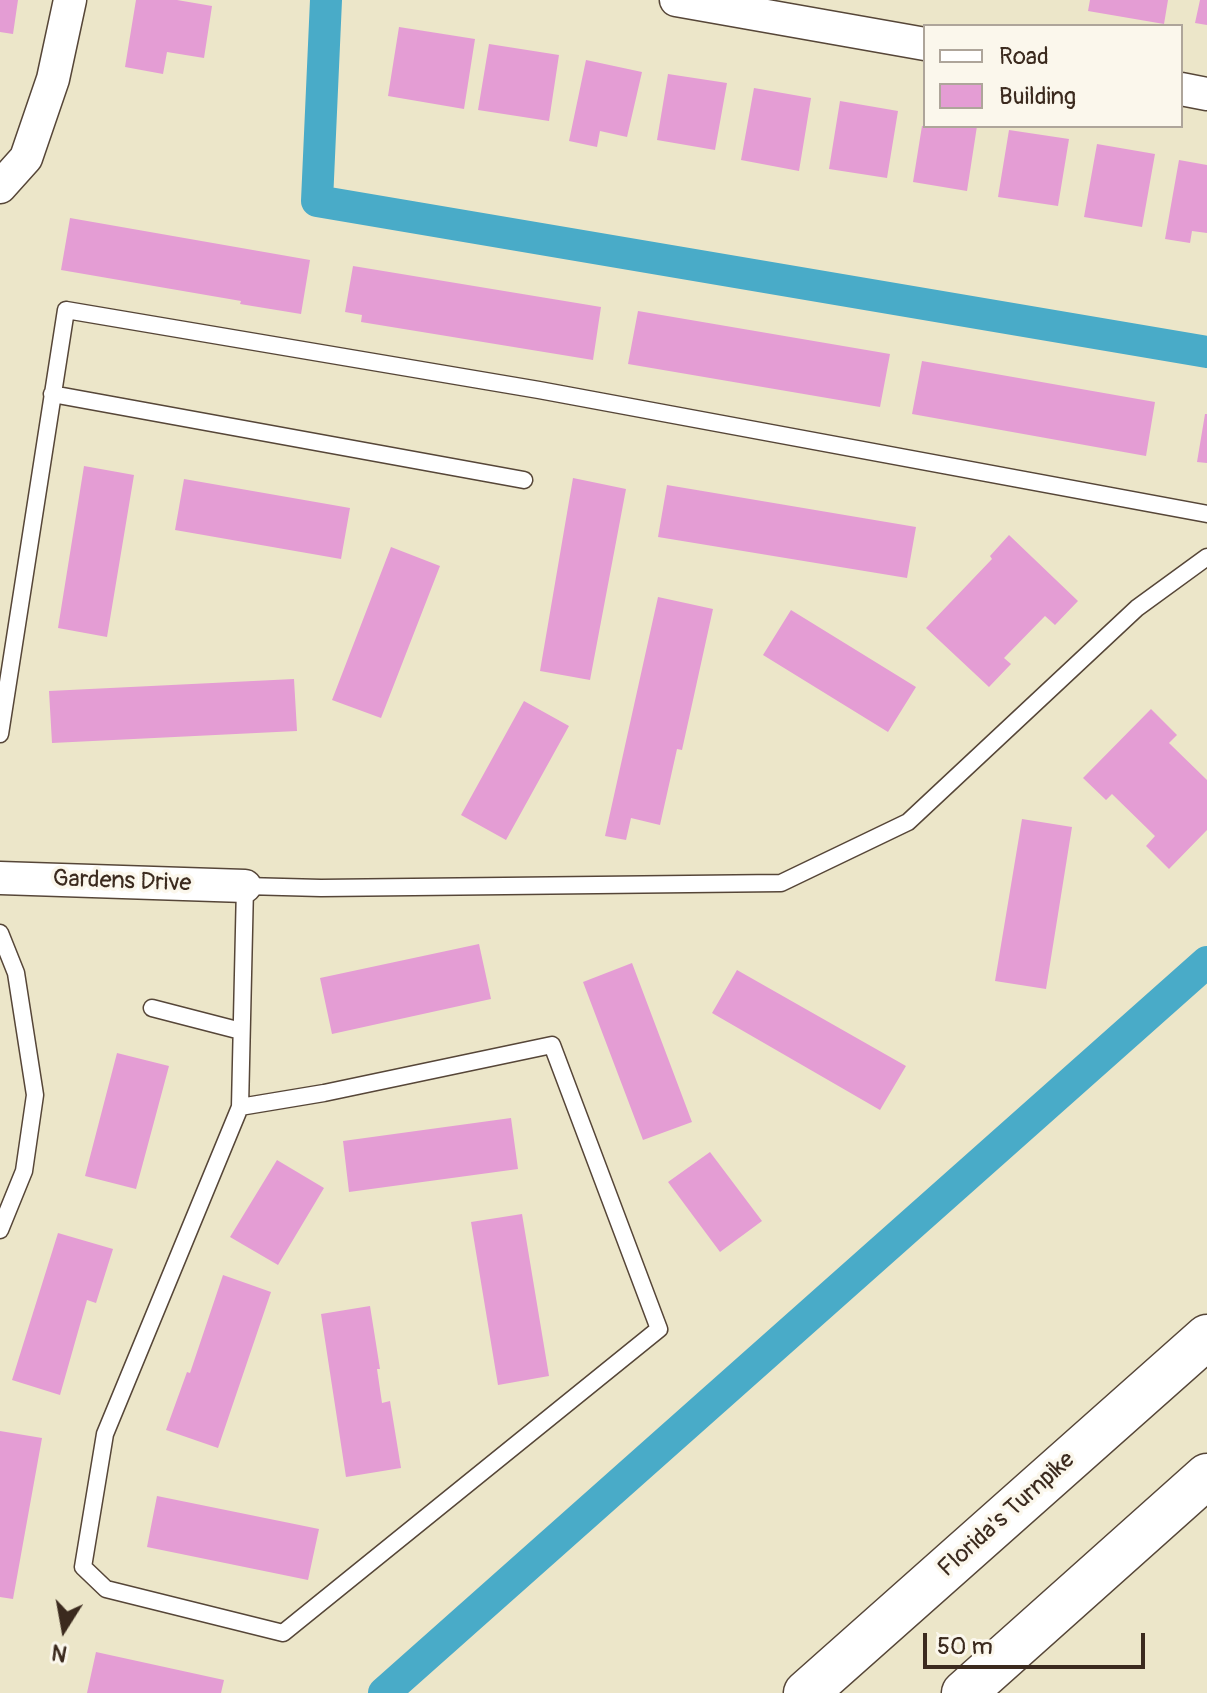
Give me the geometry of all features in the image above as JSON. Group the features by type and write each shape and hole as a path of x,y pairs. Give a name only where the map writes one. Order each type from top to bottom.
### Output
{"highway":[{"name":"Florida's Turnpike","path":"806,1693 1207,1337"},
{"path":"964,1693 1207,1476"}],"street":[{"path":"0,187 26,158 53,79 70,0"},
{"path":"676,0 923,44"},
{"path":"1183,89 1207,94"},
{"name":"Gardens Drive","path":"0,878 245,886"}],"lane":[{"path":"0,734 66,310 539,390 1207,514"},
{"path":"52,394 524,480"},
{"path":"240,1107 324,1093 552,1045 659,1329 283,1633 106,1589 83,1567 105,1434 240,1107 245,886 321,888 781,883 908,822 1137,608 1207,557"},
{"path":"0,933 16,973 35,1095 24,1171 0,1230"},
{"path":"152,1008 241,1031"}],"building":[{"path":"0,0 18,0 13,34 0,32"},
{"path":"136,0 177,0 212,6 204,58 167,52 163,74 125,67"},
{"path":"1090,0 1168,0 1164,24 1088,11"},
{"path":"1200,0 1207,0 1207,25 1195,23"},
{"path":"399,27 475,39 464,109 388,96"},
{"path":"489,44 559,55 549,121 478,110"},
{"path":"586,60 642,72 627,137 600,131 597,147 569,141"},
{"path":"668,74 727,83 715,150 657,140"},
{"path":"754,88 811,98 799,171 741,160"},
{"path":"840,101 898,111 887,178 829,169"},
{"path":"922,126 977,128 967,191 913,182"},
{"path":"1009,130 1069,139 1058,206 998,197"},
{"path":"1097,144 1155,154 1142,227 1084,217"},
{"path":"1179,160 1207,165 1207,233 1192,231 1190,243 1165,239"},
{"path":"70,218 310,260 301,314 61,270"},
{"path":"353,266 601,307 593,360 361,322 362,315 345,312"},
{"path":"638,311 890,354 880,407 628,364"},
{"path":"922,361 1155,402 1146,456 912,414"},
{"path":"1207,414 1207,463 1197,462"},
{"path":"84,466 134,475 107,637 58,628"},
{"path":"573,478 626,489 590,680 540,671"},
{"path":"184,479 350,508 341,559 175,530"},
{"path":"667,485 916,527 907,578 658,537"},
{"path":"1009,535 1078,601 1055,625 1045,616 1004,658 1011,664 989,687 926,628 992,559 990,556"},
{"path":"391,547 440,566 381,718 332,700"},
{"path":"658,597 713,609 682,750 677,749 660,825 631,818 626,840 605,836"},
{"path":"791,610 916,687 888,732 763,655"},
{"path":"294,679 297,731 52,743 49,691"},
{"path":"524,701 569,726 506,840 461,815"},
{"path":"1151,709 1177,735 1169,743 1207,780 1207,830 1169,869 1146,846 1155,836 1112,794 1106,800 1083,778"},
{"path":"1022,819 1072,827 1046,989 995,981"},
{"path":"479,944 491,999 332,1034 320,978"},
{"path":"632,963 692,1122 643,1140 583,982"},
{"path":"737,970 906,1066 880,1110 712,1013"},
{"path":"117,1053 169,1066 136,1189 85,1176"},
{"path":"511,1118 518,1169 349,1192 343,1141"},
{"path":"710,1152 762,1221 720,1252 668,1182"},
{"path":"277,1160 324,1188 278,1265 230,1237"},
{"path":"522,1214 549,1376 498,1385 471,1222"},
{"path":"58,1233 113,1249 96,1303 87,1300 60,1395 12,1380"},
{"path":"223,1275 271,1292 218,1448 166,1430 187,1372 190,1373"},
{"path":"370,1306 382,1403 390,1401 401,1468 346,1477 321,1314"},
{"path":"0,1431 42,1438 13,1599 0,1597"},
{"path":"157,1496 319,1529 308,1580 147,1547"},
{"path":"96,1652 224,1680 221,1693 87,1693"}],"waterway":[{"path":"326,0 317,201 1207,352"},
{"path":"384,1693 1207,962"}]}
